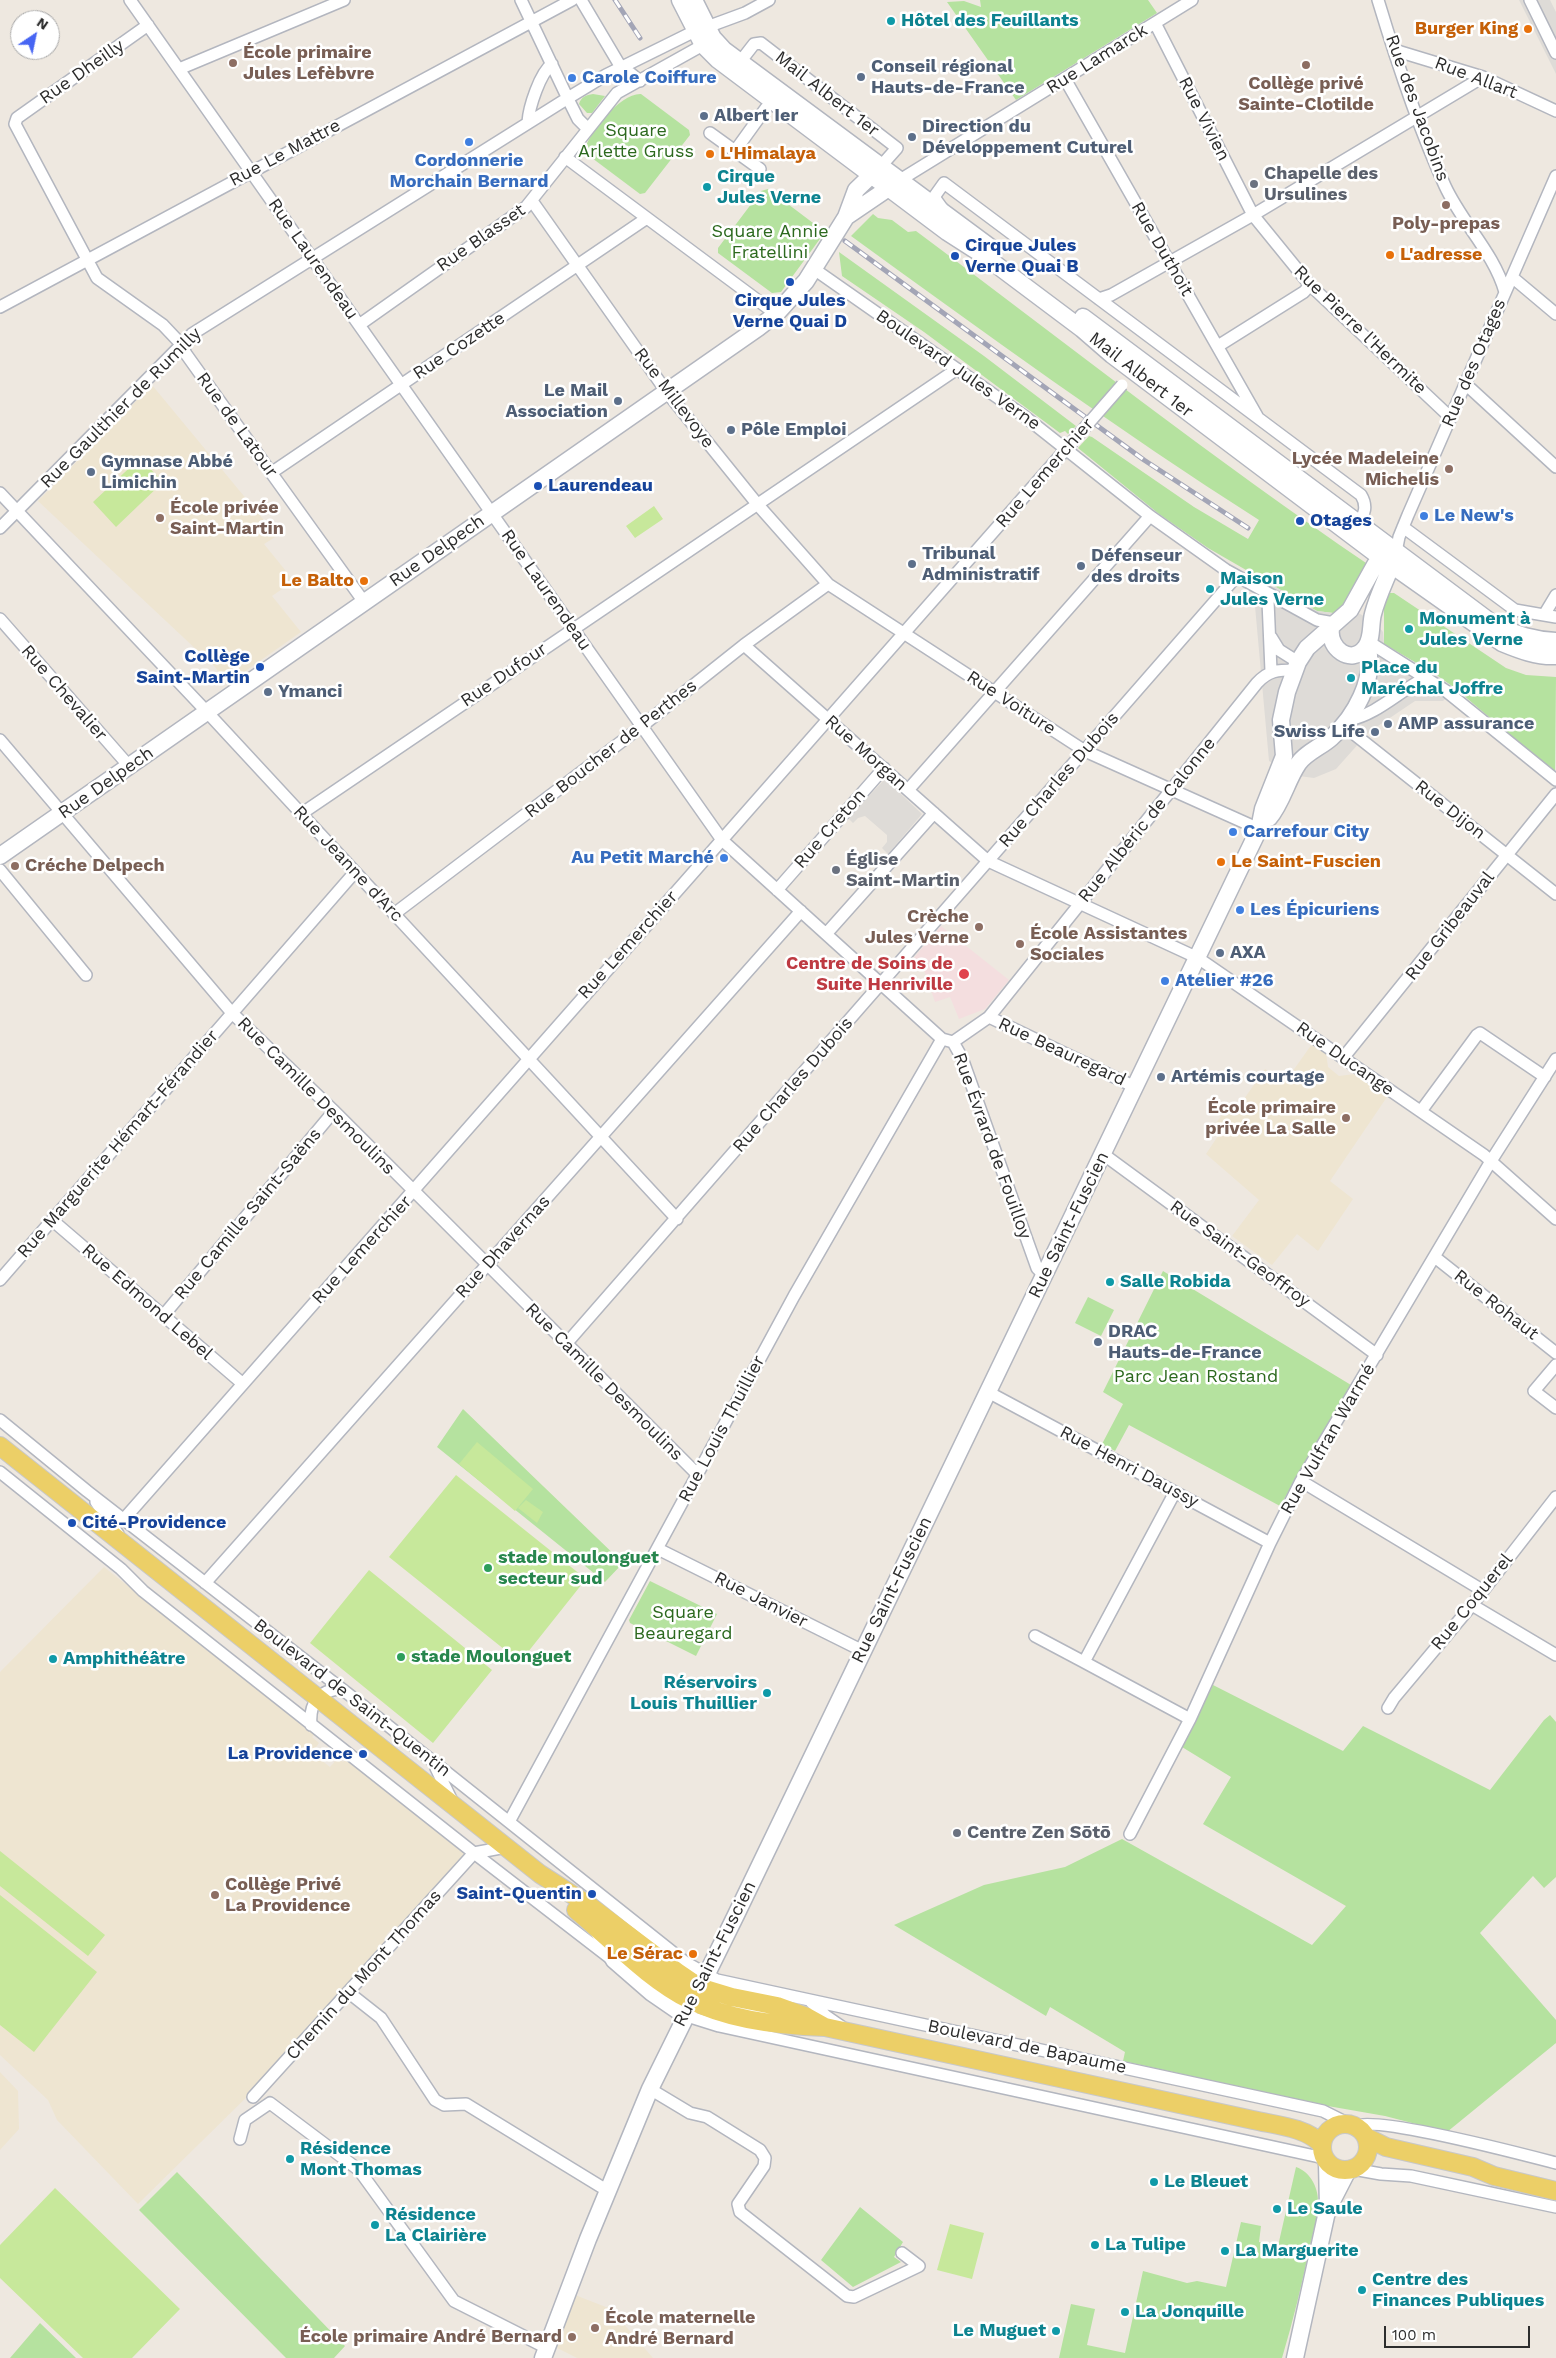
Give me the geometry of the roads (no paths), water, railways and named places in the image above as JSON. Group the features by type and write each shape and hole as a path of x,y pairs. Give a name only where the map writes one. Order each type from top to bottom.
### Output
{"main road":[{"path":"680,0 705,35"},
{"path":"694,0 705,35"},
{"name":"Mail Albert 1er","path":"705,35 894,184 947,232 1010,275 1082,329 1105,350 1134,372 1393,547"},
{"name":"Mail Albert 1er","path":"705,35 718,60 876,170"},
{"name":"Rue Delpech","path":"0,856 776,314 799,290 814,269 846,217 856,190 876,170"},
{"name":"Mail Albert 1er","path":"894,184 973,235 1356,522 1393,547"},
{"name":"Rue Delpech","path":"846,217 894,184"},
{"path":"1336,623 1354,615 1362,619 1369,640 1369,672 1346,723 1323,745 1288,769 1281,720 1284,703 1297,666 1315,641 1354,605 1393,547"},
{"path":"1336,623 1331,642 1334,647 1344,654 1357,654 1369,640 1380,591 1393,547"},
{"path":"1393,547 1496,626 1531,638 1556,641"},
{"path":"1393,547 1502,643 1517,650 1547,657 1556,656"},
{"path":"1284,743 1294,752 1306,755"},
{"name":"Rue Saint-Fuscien","path":"545,2353 650,2089 1198,958 1259,829 1263,809 1288,769"},
{"name":"Boulevard de Saint-Quentin","path":"0,1446 540,1874 587,1904 677,1972 695,1994"},
{"name":"Boulevard de Saint-Quentin","path":"540,1874 552,1889 662,1982 695,1994"},
{"path":"595,1926 614,1960 652,1993 695,1994"},
{"name":"Boulevard de Bapaume","path":"695,1994 732,1997 778,2006 807,2017 825,2027"},
{"name":"Boulevard de Bapaume","path":"695,1994 722,2012 780,2024 825,2027 1305,2133 1316,2138 1324,2155"},
{"name":"Boulevard de Bapaume","path":"1253,2120 1350,2129 1386,2147 1416,2156 1473,2167 1499,2168 1556,2181"},
{"path":"1295,2358 1328,2207 1323,2136 1350,2129 1368,2152 1355,2167 1328,2207"},
{"path":"1324,2155 1336,2169 1355,2167"},
{"name":"Boulevard de Bapaume","path":"1355,2167 1384,2157 1416,2156"},
{"name":"Boulevard de Bapaume","path":"1473,2167 1494,2176 1556,2191"}],"street":[{"name":"Rue Laurendeau","path":"130,0 722,840 947,1040"},
{"path":"179,69 344,0"},
{"path":"521,0 578,119 588,128"},
{"name":"Rue Le Mattre","path":"0,307 572,0"},
{"path":"581,0 622,67 640,81"},
{"path":"705,35 768,0"},
{"name":"Rue Lamarck","path":"894,184 1192,0"},
{"name":"Rue des Jacobins","path":"1378,0 1394,50 1445,188 1490,259 1505,292"},
{"path":"1530,0 1556,53"},
{"name":"Rue Vivien","path":"1155,23 1253,215"},
{"name":"Rue Dheilly","path":"17,118 148,25"},
{"name":"Rue Gaulthier de Rumilly","path":"0,528 181,344 201,327 568,98 622,67 705,35"},
{"name":"Rue Blasset","path":"359,325 532,202 617,93 640,81 705,35"},
{"name":"Mail Albert 1er","path":"740,62 754,44 761,43 897,148 876,170"},
{"name":"Rue Allart","path":"1394,50 1483,77 1556,111"},
{"path":"528,122 529,112 546,69 552,64"},
{"path":"1100,300 1253,215 1483,77"},
{"name":"Rue Duthoit","path":"1065,79 1260,420"},
{"path":"735,151 766,108"},
{"name":"Rue de Latour","path":"17,118 15,124 97,278 163,326 181,344 186,354 364,602"},
{"path":"710,133 760,169"},
{"path":"566,157 776,314"},
{"name":"Rue des Otages","path":"1393,547 1556,176"},
{"name":"Mail Albert 1er","path":"973,235 938,204 934,197 944,183 1361,495 1365,510 1362,518 1356,522"},
{"name":"Rue Millevoye","path":"532,202 666,391 758,505 828,584"},
{"name":"Rue Pierre l'Hermite","path":"1253,215 1310,286 1451,418"},
{"name":"Rue Cozette","path":"271,473 648,218"},
{"name":"Boulevard Jules Verne","path":"814,269 957,369 1066,449 1150,516 1236,577 1270,595"},
{"path":"1512,277 1556,314"},
{"path":"1218,346 1304,292 1310,286"},
{"name":"Rue Dufour","path":"301,814 957,369"},
{"name":"Rue Lemerchier","path":"124,1519 902,633 1134,372"},
{"path":"1465,386 1471,389 1556,467"},
{"name":"Rue Jeanne d'Arc","path":"0,493 207,712 677,1219"},
{"path":"908,790 1150,516"},
{"path":"1393,547 1515,610 1550,616 1556,596"},
{"name":"Rue Charles Dubois","path":"566,1344 1236,577"},
{"name":"Rue Voiture","path":"828,584 1084,751 1259,829"},
{"name":"Rue Boucher de Perthes","path":"394,914 642,726 744,645 828,584"},
{"path":"1297,666 1272,671 1268,601 1270,595 1318,620 1336,623"},
{"name":"Rue Chevalier","path":"0,619 129,766"},
{"path":"1270,635 1274,645 1297,666"},
{"path":"1369,640 1383,652 1427,677 1556,780"},
{"name":"Rue Morgan","path":"744,645 988,861 1080,904"},
{"name":"Rue Albéric de Calonne","path":"947,1040 989,1017 1257,683 1272,671"},
{"path":"1346,723 1364,717 1409,685 1427,677"},
{"name":"Rue Dijon","path":"1346,723 1556,894"},
{"name":"Rue Camille Desmoulins","path":"0,740 232,1013 334,1111 486,1266 697,1474"},
{"name":"Rue Creton","path":"777,890 884,768"},
{"name":"Rue Gribeauval","path":"1343,1058 1556,794"},
{"path":"826,934 934,813"},
{"path":"0,870 86,975"},
{"name":"Rue Marguerite Hémart-Férandier","path":"0,1280 355,872"},
{"name":"Rue Ducange","path":"1080,904 1198,958 1491,1161 1556,1219"},
{"name":"Rue Dhavernas","path":"205,1583 801,911"},
{"name":"Rue Beauregard","path":"989,1017 1135,1087"},
{"path":"1421,1111 1480,1033 1545,1077"},
{"name":"Rue Évrard de Fouilloy","path":"947,1040 962,1058 1037,1268 1044,1276"},
{"name":"Rue Louis Thuillier","path":"509,1822 837,1217 947,1040"},
{"name":"Rue Vulfran Warmé","path":"1130,1834 1190,1719 1270,1543 1301,1481 1436,1258 1491,1161 1556,1059"},
{"name":"Rue Camille Saint-Saëns","path":"163,1316 334,1111"},
{"name":"Rue Saint-Geoffroy","path":"1103,1154 1377,1355"},
{"name":"Rue Edmond Lebel","path":"52,1220 242,1384"},
{"name":"Rue Rohaut","path":"1436,1258 1556,1353"},
{"path":"1556,1365 1534,1391 1556,1408"},
{"name":"Rue Henri Daussy","path":"988,1392 1270,1543"},
{"name":"Boulevard de Saint-Quentin","path":"0,1420 11,1431 341,1689 685,1962 695,1994"},
{"path":"0,1425 11,1431"},
{"path":"0,1472 311,1725 342,1746 474,1853 614,1960"},
{"path":"1301,1481 1482,1590"},
{"path":"87,1491 124,1544"},
{"path":"1084,1662 1175,1492"},
{"name":"Rue Coquerel","path":"1388,1708 1394,1698 1472,1605 1556,1496"},
{"name":"Rue Janvier","path":"658,1548 863,1651"},
{"path":"1472,1605 1556,1655"},
{"path":"1035,1636 1190,1719"},
{"path":"311,1725 311,1706 317,1697 326,1691 341,1689"},
{"path":"431,1760 454,1806"},
{"path":"474,1853 506,1847"},
{"name":"Chemin du Mont Thomas","path":"254,2098 474,1853"},
{"name":"Boulevard de Bapaume","path":"695,1994 717,1980 1323,2111 1350,2129 1371,2124 1442,2136 1556,2163"},
{"path":"348,1992 381,2018 435,2100 444,2105 466,2104 608,2191"},
{"path":"695,1994 719,2026 1324,2155"},
{"path":"809,2000 826,2016 852,2033"},
{"path":"650,2089 690,2113 707,2117 760,2150 765,2158 764,2166 738,2204 740,2212 847,2296 854,2297 919,2266 902,2253"},
{"path":"240,2139 245,2120 270,2103 359,2170 454,2301 545,2353"},
{"path":"1355,2167 1381,2174 1412,2176 1556,2207"}],"railway":[{"path":"615,0 640,38"},
{"path":"845,241 1144,460 1248,528"}],"place":[{"name":"Hôtel des Feuillants","path":"891,21"},
{"name":"Burger King","path":"1528,29"},
{"name":"École primaire Jules Lefèbvre","path":"233,63"},
{"name":"Collège privé Sainte-Clotilde","path":"1306,65"},
{"name":"Conseil régional Hauts-de-France","path":"861,77"},
{"name":"Carole Coiffure","path":"572,78"},
{"name":"Albert Ier","path":"704,116"},
{"name":"Direction du Développement Cuturel","path":"912,137"},
{"name":"Cordonnerie Morchain Bernard","path":"469,142"},
{"name":"L'Himalaya","path":"710,154"},
{"name":"Chapelle des Ursulines","path":"1254,184"},
{"name":"Cirque Jules Verne","path":"707,187"},
{"name":"Poly-prepas","path":"1446,205"},
{"name":"L'adresse","path":"1390,255"},
{"name":"Cirque Jules Verne Quai B","path":"955,256"},
{"name":"Cirque Jules Verne Quai D","path":"790,282"},
{"name":"Le Mail Association","path":"618,401"},
{"name":"Pôle Emploi","path":"731,430"},
{"name":"Lycée Madeleine Michelis","path":"1449,469"},
{"name":"Gymnase Abbé Limichin","path":"91,472"},
{"name":"Laurendeau","path":"538,486"},
{"name":"Le New's","path":"1424,516"},
{"name":"École privée Saint-Martin","path":"160,518"},
{"name":"Otages","path":"1300,521"},
{"name":"Tribunal Administratif","path":"912,564"},
{"name":"Défenseur des droits","path":"1081,566"},
{"name":"Le Balto","path":"364,581"},
{"name":"Maison Jules Verne","path":"1210,589"},
{"name":"Monument à Jules Verne","path":"1409,629"},
{"name":"Collège Saint-Martin","path":"260,667"},
{"name":"Place du Maréchal Joffre","path":"1351,678"},
{"name":"Ymanci","path":"268,692"},
{"name":"AMP assurance","path":"1388,724"},
{"name":"Swiss Life","path":"1375,732"},
{"name":"Carrefour City","path":"1233,832"},
{"name":"Au Petit Marché","path":"724,858"},
{"name":"Le Saint-Fuscien","path":"1221,862"},
{"name":"Créche Delpech","path":"15,866"},
{"name":"Église Saint-Martin","path":"836,870"},
{"name":"Les Épicuriens","path":"1240,910"},
{"name":"Crèche Jules Verne","path":"979,927"},
{"name":"École Assistantes Sociales","path":"1020,944"},
{"name":"AXA","path":"1220,953"},
{"name":"Centre de Soins de Suite Henriville","path":"964,974"},
{"name":"Atelier #26","path":"1165,981"},
{"name":"Artémis courtage","path":"1161,1077"},
{"name":"École primaire privée La Salle","path":"1346,1118"},
{"name":"Salle Robida","path":"1110,1282"},
{"name":"DRAC Hauts-de-France","path":"1098,1342"},
{"name":"Cité-Providence","path":"72,1523"},
{"name":"stade moulonguet secteur sud","path":"488,1568"},
{"name":"stade Moulonguet","path":"401,1657"},
{"name":"Amphithéâtre","path":"53,1659"},
{"name":"Réservoirs Louis Thuillier","path":"767,1693"},
{"name":"La Providence","path":"363,1754"},
{"name":"Centre Zen Sōtō","path":"957,1833"},
{"name":"Saint-Quentin","path":"592,1894"},
{"name":"Collège Privé La Providence","path":"215,1895"},
{"name":"Le Sérac","path":"693,1954"},
{"name":"Résidence Mont Thomas","path":"290,2159"},
{"name":"Le Bleuet","path":"1154,2182"},
{"name":"Le Saule","path":"1277,2209"},
{"name":"Résidence La Clairière","path":"375,2225"},
{"name":"La Tulipe","path":"1095,2245"},
{"name":"La Marguerite","path":"1225,2251"},
{"name":"Centre des Finances Publiques","path":"1362,2290"},
{"name":"La Jonquille","path":"1125,2312"},
{"name":"École maternelle André Bernard","path":"595,2328"},
{"name":"Le Muguet","path":"1056,2331"},
{"name":"École primaire André Bernard","path":"572,2337"}],"park label":[{"name":"Square Arlette Gruss","path":"636,141"},
{"name":"Square Annie Fratellini","path":"770,242"},
{"name":"Parc Jean Rostand","path":"1196,1377"},
{"name":"Square Beauregard","path":"683,1624"}]}
